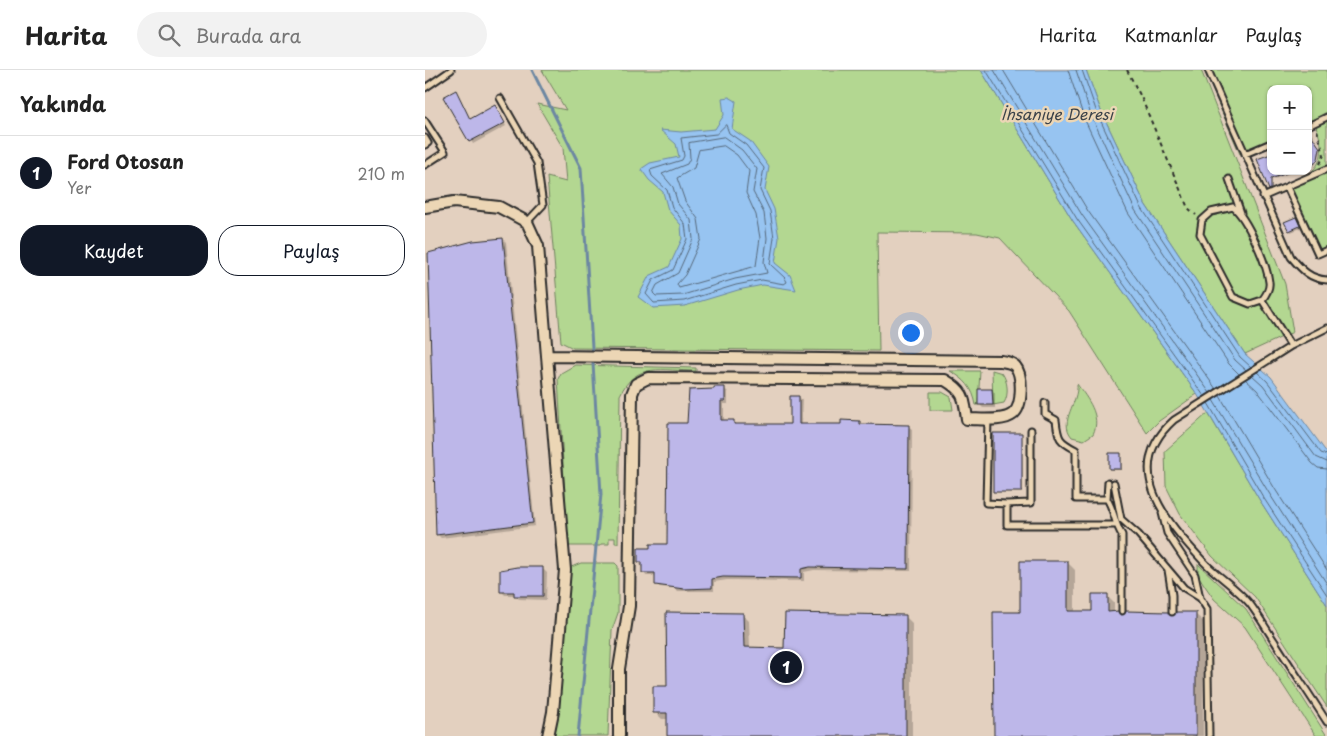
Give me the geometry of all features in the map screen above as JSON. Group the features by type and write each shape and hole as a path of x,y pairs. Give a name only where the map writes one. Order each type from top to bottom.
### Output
{"street":[{"path":"425,207 454,202 499,207 527,222 539,246 565,570 553,712 548,736"},
{"path":"547,356 1011,362 1019,375 1019,406 1015,413 1007,417 987,420 967,420 964,398 957,388 945,380 647,378 637,384 633,394 629,606 619,669 619,736"}],"lane":[{"path":"425,88 451,70"},
{"path":"1208,70 1245,154 1249,158 1263,197 1291,257 1303,271 1316,279 1327,280"},
{"path":"500,98 537,163 543,205 527,222"},
{"path":"1312,124 1327,117"},
{"path":"425,121 445,152 425,165"},
{"path":"425,138 428,143 425,145"},
{"path":"1245,154 1267,145"},
{"path":"1263,197 1327,169"},
{"path":"1229,179 1270,283 1267,295 1262,300 1250,304 1233,297 1200,234 1202,220 1211,212 1233,207 1241,213"},
{"path":"1287,187 1318,254 1327,250"},
{"path":"1262,300 1291,346"},
{"path":"1209,736 1207,608 1200,598 1195,575 1167,533 1161,510 1152,490 1148,466 1153,444 1162,431 1174,420 1291,346 1327,328"},
{"path":"1045,403 1045,414 1056,420 1061,442 1076,450 1076,499 1107,499"},
{"path":"987,420 985,503 1031,504 1031,430"},
{"path":"1107,482 1107,499 1114,511 1115,525 1122,535 1122,611"},
{"path":"1115,483 1121,519 1138,534 1184,588 1200,598"},
{"path":"1007,504 1007,525 1115,525"},
{"path":"1161,510 1203,561 1250,604 1327,722"},
{"path":"1168,569 1172,595 1172,612"}],"path":[{"path":"1127,70 1141,97 1188,208 1202,220"},
{"path":"1315,123 1323,155 1320,164 1316,168"}],"green space":[{"path":"542,70 981,70 1073,221 1197,394 1159,421 1147,433 1069,311 1000,238 977,233 877,232 879,351 573,348 561,342 547,177 566,182 563,148 537,104 566,110"},
{"path":"1086,70 1201,70 1285,284 1293,332 1245,354 1145,204 1101,111"},
{"path":"1204,70 1327,70 1327,112 1312,120 1312,85 1267,85 1267,142 1240,154"},
{"path":"1327,117 1327,250 1318,254 1287,187 1314,174 1312,171 1317,166 1321,154 1315,123"},
{"path":"575,365 696,368 696,371 652,370 642,372 627,384 620,395 618,543 615,543 615,538 609,538 609,544 601,544 600,546 568,546 558,379 561,373"},
{"path":"992,370 1002,373 1006,380 1007,392 1004,403 993,405"},
{"path":"950,371 980,371 978,405 976,405 973,394 967,385 960,377"},
{"path":"1077,384 1092,408 1096,421 1093,434 1084,440 1072,437 1067,425 1077,391"},
{"path":"930,392 942,392 951,397 953,410 930,410"},
{"path":"1208,413 1259,499 1327,605 1327,707 1255,597 1212,556 1180,514 1166,486 1165,451"},
{"path":"581,563 615,563 618,566 618,613 612,630 608,736 553,736 569,568"},
{"path":"1198,564 1246,609 1327,736 1316,736 1245,627 1214,599 1205,586 1198,575"}],"water":[{"name":"İhsaniye Deresi","path":"981,70 1086,70 1101,111 1145,204 1245,354 1271,377 1327,453 1327,605 1259,499 1197,394 1073,221"},
{"path":"729,97 736,101 732,129 750,141 769,167 765,190 774,209 779,238 775,263 790,275 796,290 763,285 738,290 685,306 653,308 638,297 649,276 669,267 682,239 681,225 668,210 663,192 649,180 641,169 650,163 679,157 676,144 660,130 681,132 715,129 724,115 722,98"}],"building":[{"path":"456,90 470,119 495,105 505,123 469,142 443,97"},
{"path":"1312,136 1320,148 1318,159 1312,166"},
{"path":"1267,155 1267,175 1282,175 1271,179 1271,189 1269,190 1257,159"},
{"path":"1296,217 1300,226 1289,231 1284,222"},
{"path":"503,238 533,523 436,535 428,253 473,241"},
{"path":"714,387 725,387 725,401 721,401 721,420 734,420 734,424 790,424 790,396 799,396 799,424 841,424 841,420 860,421 860,424 909,425 908,569 810,567 801,569 801,578 723,577 712,579 712,588 684,589 655,585 655,573 642,573 642,562 638,562 638,548 650,548 650,544 667,544 668,423 687,423 689,390 714,389"},
{"path":"978,389 992,389 993,405 978,405"},
{"path":"993,433 1022,433 1022,492 993,492"},
{"path":"1109,453 1121,453 1121,469 1109,469"},
{"path":"1020,561 1068,561 1068,611 1092,611 1092,594 1108,594 1108,612 1118,611 1122,615 1126,611 1168,612 1172,616 1176,612 1196,612 1196,736 994,736 993,612 1020,612"},
{"path":"517,567 543,567 543,596 514,596 514,592 500,592 500,570"},
{"path":"666,612 743,613 744,647 784,648 785,613 906,615 906,736 667,736 667,713 653,713 653,686 667,686"}],"waterway":[{"path":"532,70 581,168 601,494 578,736"}],"place":[{"name":"Ford Otosan","path":"786,667"}]}
